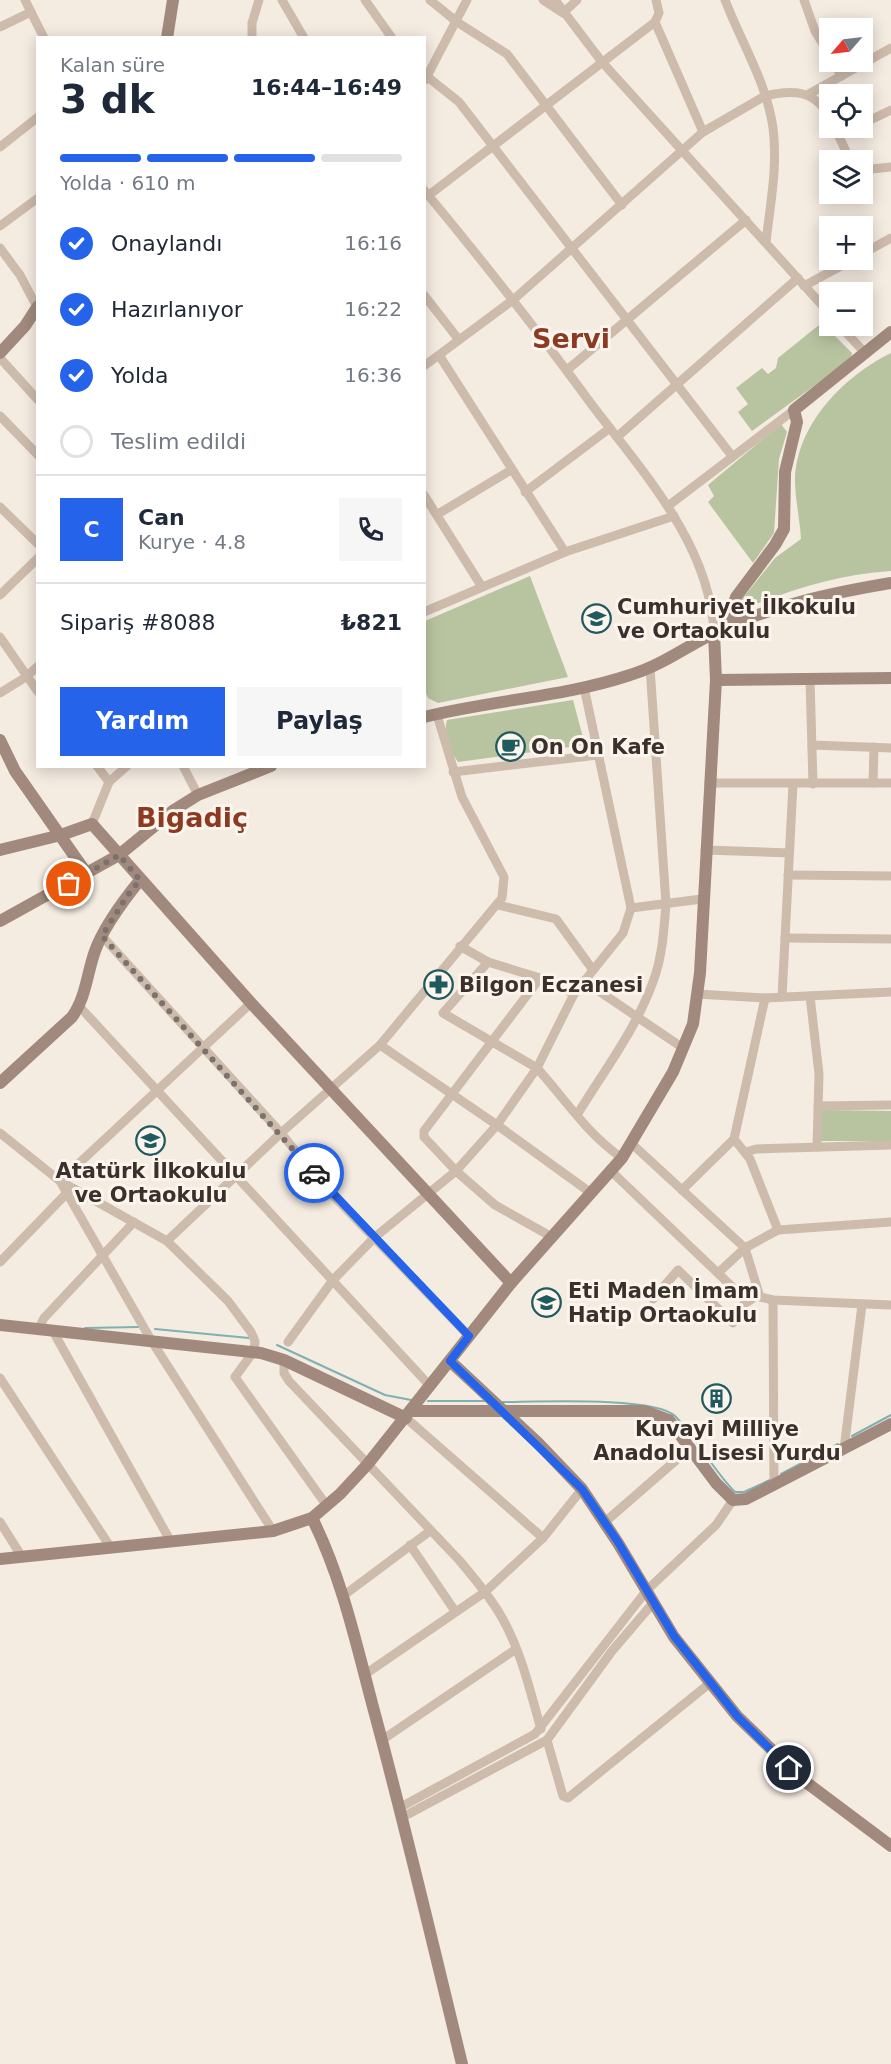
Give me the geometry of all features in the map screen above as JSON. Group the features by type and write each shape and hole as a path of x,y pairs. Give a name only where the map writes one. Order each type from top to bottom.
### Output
{"street":[{"path":"25,0 43,36"},
{"path":"167,36 173,0"},
{"path":"252,36 252,23 259,0"},
{"path":"282,0 303,36"},
{"path":"365,0 391,36"},
{"path":"430,0 457,22 507,54 544,106 622,205"},
{"path":"426,75 467,0"},
{"path":"543,0 563,13"},
{"path":"555,0 602,62 683,148 819,302"},
{"path":"563,13 577,0"},
{"path":"0,1559 273,1531 312,1518 327,1506 366,1465 408,1415 511,1282 622,1158 673,1072 693,1024 697,994 720,630 713,603 675,516 567,370 427,192 493,146 655,22 659,13 656,0"},
{"path":"725,0 765,96 773,127 775,165 766,242"},
{"path":"804,0 819,37"},
{"path":"0,27 31,12"},
{"path":"655,22 703,132"},
{"path":"809,94 891,48"},
{"path":"839,72 842,76"},
{"path":"426,78 459,102 574,248 732,456"},
{"path":"426,365 513,300 703,132 765,96 791,92 809,94 819,102"},
{"path":"873,119 891,110"},
{"path":"0,147 36,119"},
{"path":"873,169 891,167"},
{"path":"0,226 36,199"},
{"path":"567,370 746,220"},
{"path":"873,248 891,238"},
{"path":"0,248 20,274 36,311 0,353"},
{"path":"617,437 801,282 829,270"},
{"path":"426,299 459,340"},
{"path":"668,506 890,335"},
{"path":"849,336 866,354"},
{"path":"439,355 565,552"},
{"path":"0,358 36,398"},
{"path":"720,630 736,597 775,545 784,529 785,472 797,422 794,410"},
{"path":"0,416 36,453"},
{"path":"525,492 610,428"},
{"path":"438,514 511,470"},
{"path":"426,498 482,587"},
{"path":"2,513 36,542"},
{"path":"426,611 565,552 675,516"},
{"path":"0,595 36,561"},
{"path":"167,1241 281,1133 380,1045 460,946 498,904 505,892 504,877 462,796 429,714 584,687 631,675 720,630 813,598 891,583"},
{"path":"0,637 36,690"},
{"path":"577,1114 636,1018 656,973 664,939 666,904 650,667"},
{"path":"0,693 36,668"},
{"path":"716,680 891,678"},
{"path":"810,679 813,784"},
{"path":"288,1342 333,1280 375,1237 456,1171 497,1125 537,1068 574,993 623,933 631,908 584,687"},
{"path":"0,740 15,771 87,874"},
{"path":"812,745 891,748"},
{"path":"873,783 874,747"},
{"path":"453,772 598,755"},
{"path":"98,768 109,782"},
{"path":"0,850 61,835 92,824 109,782 125,768"},
{"path":"184,768 198,795"},
{"path":"0,921 119,855 174,810 198,795 266,768"},
{"path":"709,783 891,783"},
{"path":"782,997 793,783"},
{"path":"92,824 251,1003 511,1282"},
{"path":"705,850 789,853"},
{"path":"788,875 891,876"},
{"path":"0,1083 68,1022 79,1006 102,936 140,880"},
{"path":"631,908 702,899"},
{"path":"498,904 556,919 593,970"},
{"path":"102,936 281,1133 324,1186 469,1336"},
{"path":"785,938 891,939"},
{"path":"460,946 488,962 540,978 574,993"},
{"path":"488,962 443,1013 537,1068 603,1145 622,1158"},
{"path":"540,978 424,1131 424,1137 456,1171 495,1205 552,1237"},
{"path":"584,981 683,1048"},
{"path":"697,994 765,998 891,992"},
{"path":"810,996 819,1074 817,1147"},
{"path":"682,1190 734,1139 765,998"},
{"path":"60,1181 159,1090 201,1047 251,1003"},
{"path":"79,1006 238,1175 430,1386"},
{"path":"380,1045 591,1193"},
{"path":"818,1106 891,1105"},
{"path":"0,1133 60,1181 167,1241 228,1301 254,1337 254,1351 235,1377 327,1506"},
{"path":"734,1139 746,1152 778,1230"},
{"path":"631,1143 745,1248 760,1297"},
{"path":"746,1152 756,1149 891,1145"},
{"path":"610,1171 747,1301"},
{"path":"60,1181 151,1340 273,1531"},
{"path":"2,1256 66,1194"},
{"path":"38,1330 44,1318 134,1222"},
{"path":"719,1272 745,1248 778,1230 891,1222"},
{"path":"653,1299 678,1269 733,1323 747,1301 760,1297 773,1300 891,1305"},
{"path":"773,1300 776,1382 774,1486"},
{"path":"844,1449 862,1305"},
{"path":"0,1326 254,1351 284,1360 408,1415 543,1538"},
{"path":"54,1333 171,1542"},
{"path":"284,1360 284,1373 289,1381 485,1592 502,1617 516,1649 541,1729"},
{"path":"450,1361 582,1489 605,1522 674,1636 737,1716 776,1756 891,1846"},
{"path":"0,1378 111,1548"},
{"path":"408,1415 645,1411 669,1420 716,1483 733,1500 746,1499 774,1486 891,1424"},
{"path":"605,1522 690,1448"},
{"path":"364,1674 485,1592 543,1538 582,1489"},
{"path":"400,1813 528,1739 541,1729 647,1590 716,1526 733,1500"},
{"path":"312,1518 331,1556 343,1596 382,1740 462,2064"},
{"path":"0,1522 22,1557"},
{"path":"343,1596 430,1531"},
{"path":"411,1545 455,1611"},
{"path":"400,1813 547,1740 612,1651 653,1603"},
{"path":"382,1740 516,1649"},
{"path":"547,1740 563,1796 568,1798 710,1683"}],"green space":[{"path":"819,325 819,336 835,336 852,353 851,359 752,431 738,412 748,404 736,388 762,368 768,374 776,368 778,358"},
{"path":"891,353 891,571 834,579 779,595 743,609 739,603 775,558 801,539 795,479 804,439 814,421 840,388 873,363"},
{"path":"781,424 787,432 779,459 774,533 753,563 708,502 714,496 708,485"},
{"path":"530,576 568,677 438,703 428,698 426,694 426,621"},
{"path":"573,700 585,745 458,762 452,753 446,730 447,720"},
{"path":"822,1110 891,1111 891,1141 820,1141"}],"waterway":[{"path":"85,1328 139,1327"},
{"path":"155,1329 249,1338"},
{"path":"277,1345 385,1395 411,1400"},
{"path":"428,1401 486,1401"},
{"path":"501,1402 620,1403 644,1405 663,1410 675,1416 691,1434 719,1474 735,1492 744,1492 770,1480"},
{"path":"852,1436 891,1415"},
{"path":"781,1474 838,1444"}],"way so far":[{"path":"69,884 119,855 140,880 102,936 281,1133 314,1173"}],"place":[{"name":"Cumhuriyet İlkokulu ve Ortaokulu","path":"596,619"},
{"name":"On On Kafe","path":"510,747"},
{"name":"Bilgon Eczanesi","path":"438,985"},
{"name":"Atatürk İlkokulu ve Ortaokulu","path":"151,1140"},
{"name":"Eti Maden İmam Hatip Ortaokulu","path":"547,1303"},
{"name":"Kuvayi Milliye Anadolu Lisesi Yurdu","path":"717,1398"}],"district":[{"name":"Servi","path":"571,338"},
{"name":"Bigadiç","path":"192,817"}],"route":[{"path":"314,1173 469,1336 450,1361 538,1443 582,1489 618,1542 674,1636 737,1716 789,1768"}]}
